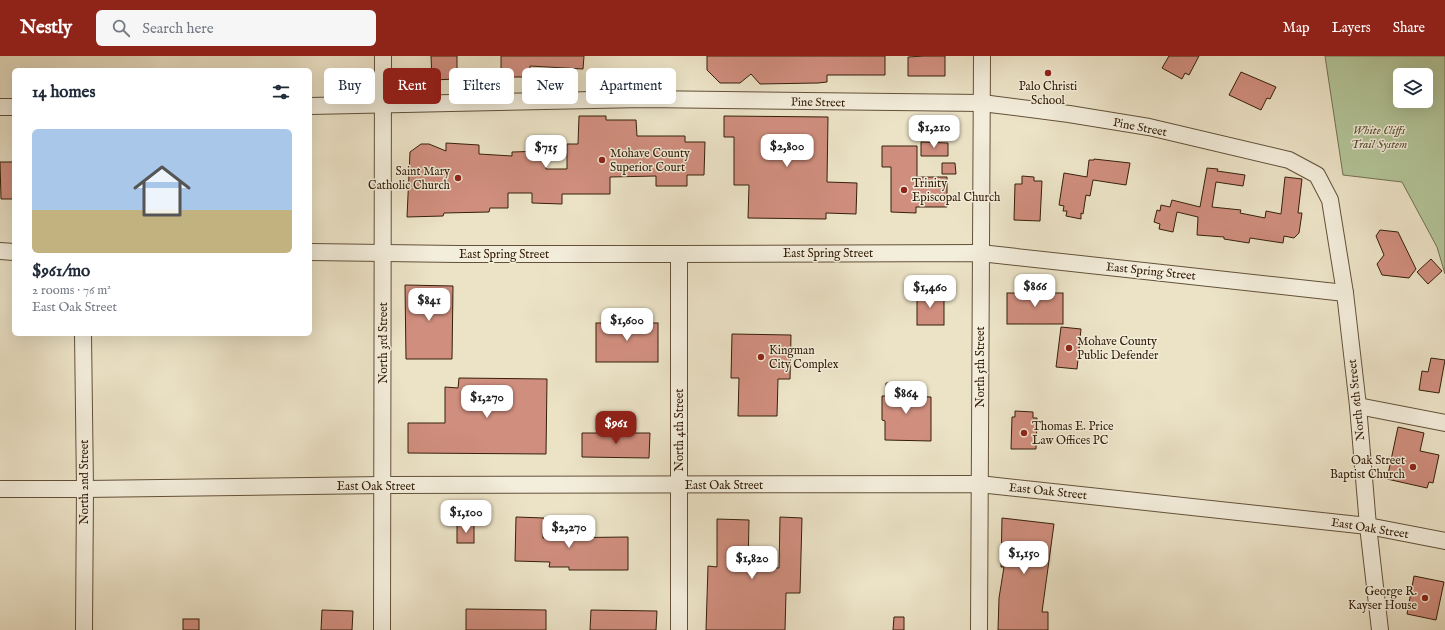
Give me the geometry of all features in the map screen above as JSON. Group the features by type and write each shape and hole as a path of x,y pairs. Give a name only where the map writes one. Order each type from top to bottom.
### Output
{"street":[{"name":"North 3rd Street","path":"383,56 383,68"},
{"name":"North 5th Street","path":"979,630 982,56"},
{"name":"Pine Street","path":"441,103 643,99 982,103 1069,114 1148,127 1289,160 1317,175"},
{"name":"North 3rd Street","path":"382,630 384,104"},
{"name":"Pine Street","path":"312,106 384,104"},
{"path":"0,107 12,107"},
{"name":"North 6th Street","path":"1317,175 1330,200 1345,293 1358,406 1368,526 1380,630"},
{"path":"0,252 12,252"},
{"name":"East Spring Street","path":"312,252 679,254 980,253 1345,293"},
{"name":"North 4th Street","path":"679,254 679,630"},
{"name":"North 2nd Street","path":"83,336 85,489 84,630"},
{"path":"1358,406 1445,423"},
{"name":"East Oak Street","path":"0,489 383,485 979,484 1368,526 1445,541"}],"green space":[{"name":"White Cliffs Trail System","path":"1325,56 1445,56 1445,274 1437,247 1402,182 1343,175"}],"building":[{"path":"431,56 457,56 457,68 449,68 449,79 441,80 441,68 432,68"},
{"path":"501,56 584,56 583,69 530,66 530,68 522,68 522,77 514,77 514,68 501,68"},
{"path":"707,56 885,56 885,75 827,75 827,82 760,84 751,74 740,83 720,83 707,70"},
{"path":"945,56 945,76 908,76 908,57"},
{"path":"1169,56 1199,56 1189,75 1185,73 1182,79 1162,68"},
{"path":"1241,72 1276,87 1270,99 1267,98 1261,110 1229,95"},
{"path":"579,116 606,116 606,120 636,120 637,136 685,136 685,142 705,142 704,175 687,175 687,186 656,186 656,176 610,177 610,194 562,194 562,204 532,203 532,193 508,193 508,208 490,208 489,212 444,213 443,216 407,217 410,152 421,144 429,144 446,151 446,143 479,145 479,154 512,156 512,152 545,151 546,169 567,169 567,144 578,144"},
{"path":"724,116 828,117 827,182 857,183 856,214 826,213 826,219 748,218 749,185 734,185 734,137 724,137"},
{"path":"921,142 948,143 948,156 921,156"},
{"name":"Trinity Episcopal Church","path":"882,146 917,146 917,177 947,177 947,207 916,207 916,213 891,212 891,167 882,167"},
{"path":"1094,159 1130,163 1126,185 1093,180 1090,196 1086,195 1083,214 1081,213 1081,219 1066,216 1067,211 1063,211 1064,206 1059,205 1064,173 1087,177 1089,160"},
{"path":"0,162 12,162 12,199 1,199"},
{"path":"942,163 955,163 956,174 942,174"},
{"path":"1207,168 1245,175 1243,186 1216,182 1212,207 1241,210 1240,213 1265,218 1266,211 1281,214 1285,177 1302,179 1298,213 1302,213 1299,233 1294,238 1284,236 1283,243 1250,238 1249,243 1224,239 1224,237 1197,235 1198,217 1177,212 1173,232 1159,229 1160,224 1154,222 1157,210 1160,211 1161,205 1170,207 1172,200 1200,207"},
{"path":"1022,176 1034,177 1034,181 1042,181 1040,221 1014,220 1015,184 1022,184"},
{"path":"1380,230 1398,232 1416,269 1409,278 1382,275 1377,264 1384,255 1376,236"},
{"path":"1431,259 1442,271 1428,284 1417,272"},
{"path":"405,285 453,286 452,359 406,359"},
{"path":"917,293 944,293 944,325 917,325"},
{"path":"1007,293 1063,293 1063,324 1007,324"},
{"path":"596,323 658,323 658,362 596,362"},
{"name":"Mohave County Public Defender","path":"1061,327 1081,329 1077,369 1056,367"},
{"name":"Kingman City Complex","path":"732,334 791,335 790,379 778,379 777,416 738,416 739,378 731,378"},
{"path":"1431,358 1445,360 1439,393 1419,390 1422,371 1428,372"},
{"path":"459,378 547,379 546,454 408,453 408,423 445,423 445,387 458,388"},
{"path":"886,383 906,383 906,396 931,397 931,441 885,440 885,421 882,420 882,396 886,396"},
{"name":"Thomas E. Price Law Offices PC","path":"1015,411 1033,412 1033,418 1037,418 1036,449 1011,449 1012,417 1015,417"},
{"name":"Oak Street Baptist Church","path":"1398,427 1424,433 1420,451 1439,455 1433,483 1429,482 1427,488 1387,479"},
{"path":"582,433 650,433 649,458 582,457"},
{"path":"516,517 544,518 543,538 628,537 628,570 569,570 569,567 549,567 550,562 515,561"},
{"path":"780,517 802,518 800,593 786,593 785,630 706,630 708,566 717,567 717,519 749,520 748,567 779,568"},
{"path":"1002,518 1054,524 1042,612 1048,612 1048,630 998,630 999,598 1004,567 1001,567"},
{"path":"457,524 474,524 474,543 457,543"},
{"name":"George R. Kayser House","path":"1414,576 1444,582 1436,620 1407,614"},
{"path":"466,609 546,610 546,630 466,630"},
{"path":"322,610 353,611 352,630 321,630"},
{"path":"591,610 657,611 656,630 590,630"},
{"path":"894,617 904,617 904,630 893,630"},
{"path":"183,619 199,619 199,630 183,630"}],"place":[{"name":"Palo Christi School","path":"1048,73"},
{"name":"Mohave County Superior Court","path":"602,160"},
{"name":"Saint Mary Catholic Church","path":"458,178"},
{"name":"Trinity Episcopal Church","path":"904,190"},
{"name":"Mohave County Public Defender","path":"1069,348"},
{"name":"Kingman City Complex","path":"761,357"},
{"name":"Thomas E. Price Law Offices PC","path":"1024,433"},
{"name":"Oak Street Baptist Church","path":"1413,467"},
{"name":"George R. Kayser House","path":"1425,598"}]}
